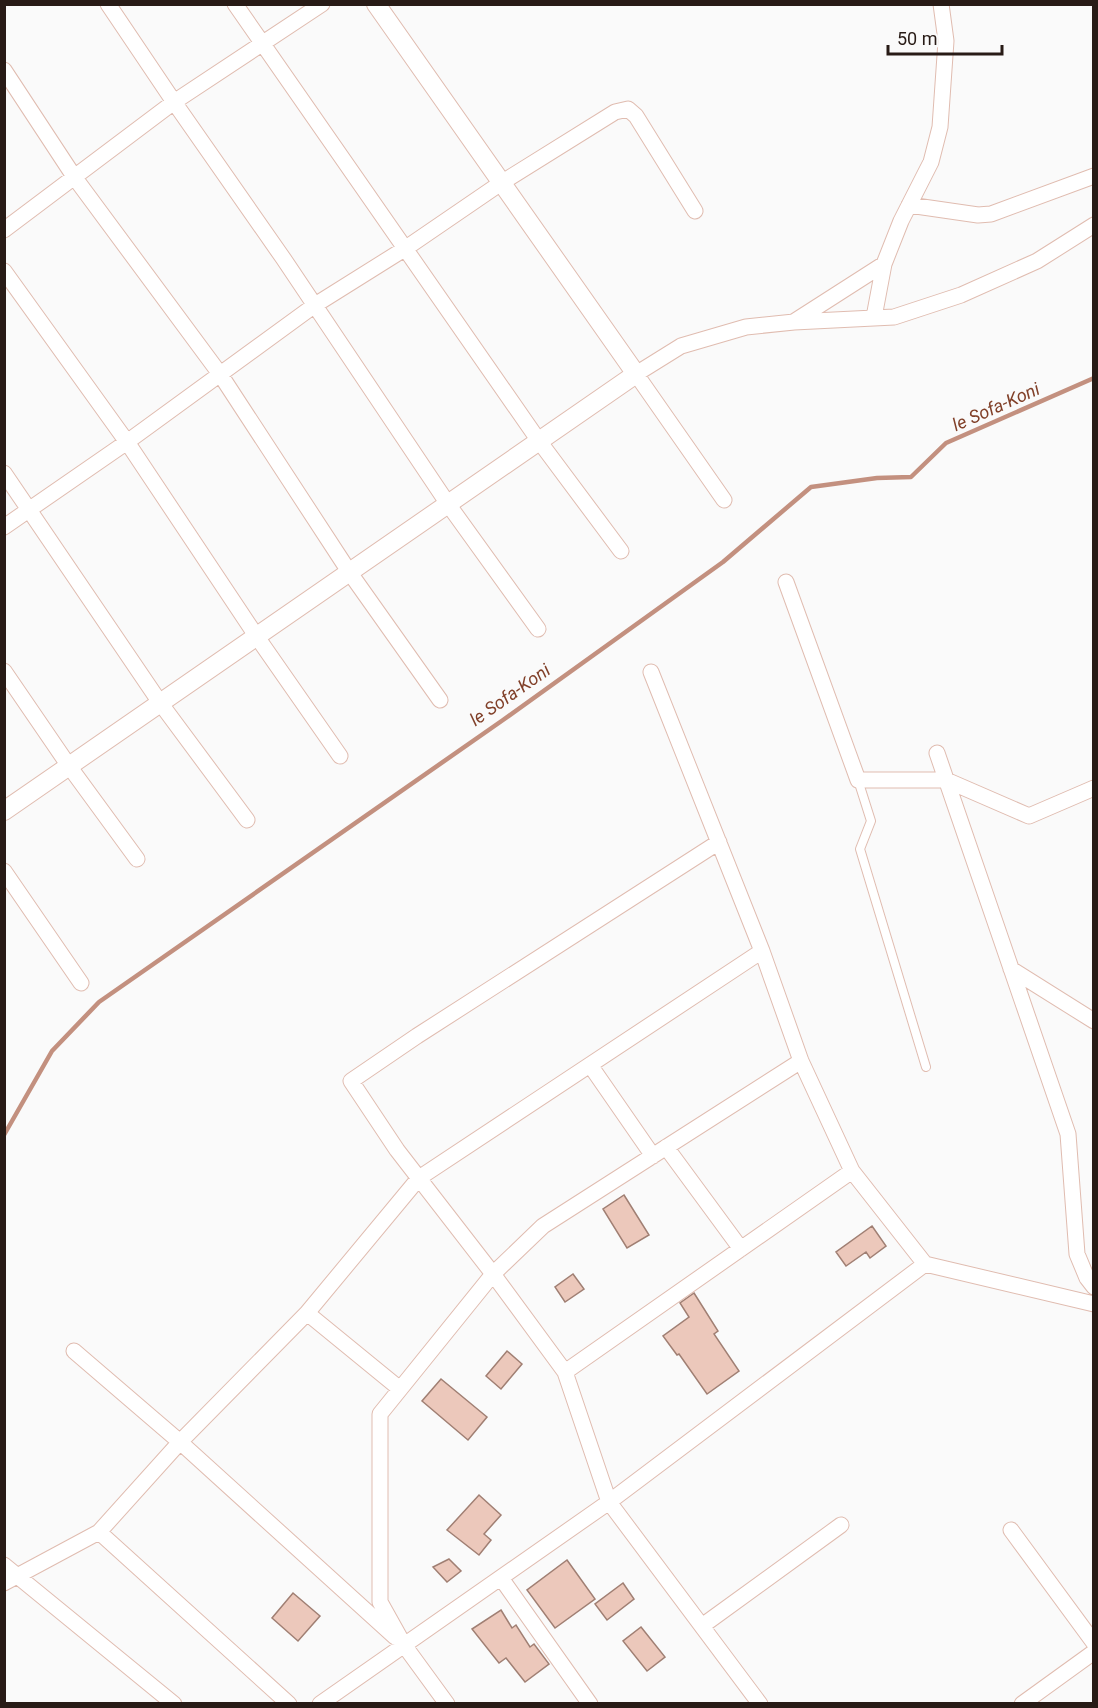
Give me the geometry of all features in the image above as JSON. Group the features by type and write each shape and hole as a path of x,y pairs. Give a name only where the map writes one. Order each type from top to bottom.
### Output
{"street":[{"path":"108,4 315,305 448,504 538,629"},
{"path":"235,4 539,441 621,551"},
{"path":"4,230 174,102 322,4"},
{"path":"376,4 724,500"},
{"path":"874,317 884,264 909,205 931,162 940,127 946,41 941,4"},
{"path":"4,70 75,178 220,374 350,573 440,700"},
{"path":"4,527 127,442 315,305 406,248 501,183 615,112 628,109 636,116 695,211"},
{"path":"909,205 978,215 991,214 1094,176"},
{"path":"4,811 636,374 681,346 746,327 894,317 961,295 1037,261 1094,225"},
{"path":"794,322 884,264"},
{"path":"4,271 127,442 257,637 340,756"},
{"path":"4,473 161,704 247,820"},
{"path":"786,582 858,780 946,780 1029,816 1094,788"},
{"path":"4,671 69,766 137,859"},
{"path":"651,672 762,951 801,1061 852,1171 925,1264 1090,1301"},
{"path":"937,753 1068,1134 1077,1254 1087,1278 1094,1287"},
{"path":"719,842 351,1081 397,1150 565,1372 609,1502 760,1704"},
{"path":"4,871 81,983"},
{"path":"11,1579 99,1532 180,1442 307,1313 419,1178 762,951"},
{"path":"1011,969 1094,1021"},
{"path":"447,1704 404,1645 380,1602 380,1414 493,1274 543,1226 801,1061"},
{"path":"590,1065 653,1156"},
{"path":"666,1147 741,1249"},
{"path":"565,1372 852,1171"},
{"path":"320,1704 609,1502 925,1264"},
{"path":"307,1313 400,1389"},
{"path":"74,1351 180,1442 404,1645"},
{"path":"702,1626 841,1525"},
{"path":"1011,1530 1094,1643"},
{"path":"99,1532 290,1704"},
{"path":"4,1566 11,1579 174,1704"},
{"path":"501,1578 590,1704"},
{"path":"1022,1704 1094,1652"}],"lane":[{"path":"858,780 871,821 860,849 926,1067"}],"building":[{"path":"624,1195 649,1235 627,1248 603,1209"},
{"path":"872,1226 886,1246 870,1258 866,1252 846,1266 836,1252"},
{"path":"573,1274 584,1289 565,1302 555,1287"},
{"path":"694,1293 718,1331 714,1334 739,1371 707,1394 679,1354 677,1355 663,1336 689,1317 680,1303"},
{"path":"507,1351 522,1364 501,1389 486,1376"},
{"path":"441,1379 487,1417 468,1440 422,1401"},
{"path":"479,1495 501,1515 484,1534 491,1540 479,1555 447,1530"},
{"path":"449,1559 461,1571 447,1582 433,1567"},
{"path":"567,1560 595,1599 555,1628 527,1590"},
{"path":"623,1583 634,1599 607,1620 595,1604"},
{"path":"293,1593 320,1616 298,1641 272,1618"},
{"path":"501,1610 512,1628 516,1625 530,1647 534,1644 549,1664 525,1682 506,1658 499,1663 472,1629"},
{"path":"641,1627 665,1657 647,1671 623,1641"}],"waterway":[{"name":"le Sofa-Koni","path":"4,1135 52,1051 99,1002 503,720 723,562 811,487 877,478 911,477 946,443 1094,378"}]}
